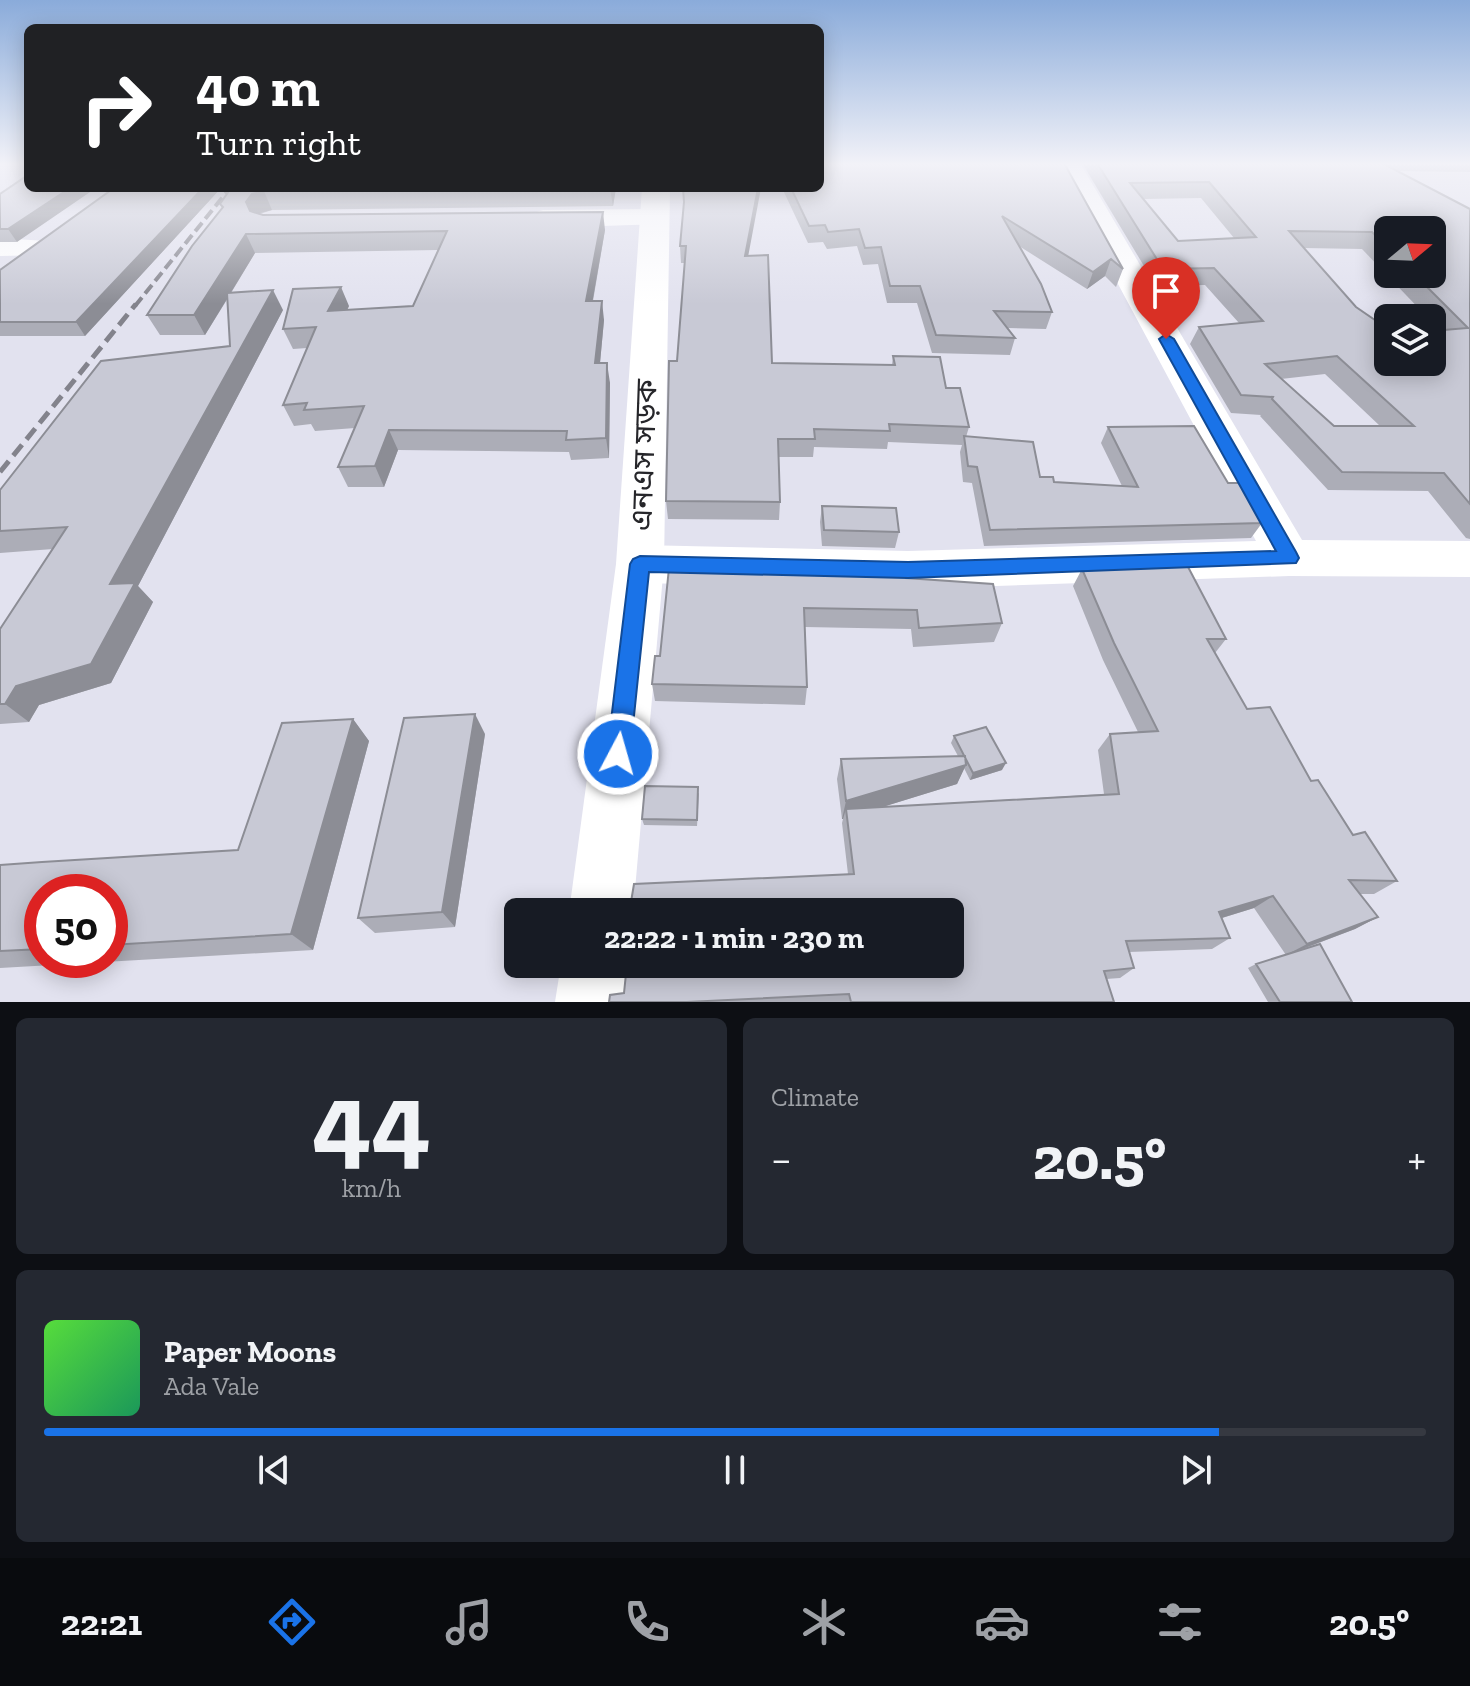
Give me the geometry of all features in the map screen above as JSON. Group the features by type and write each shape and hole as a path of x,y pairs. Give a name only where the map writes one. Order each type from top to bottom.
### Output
{"street":[{"path":"510,220 597,210"},
{"name":"এনএস সড়ক","path":"603,898 640,564 654,210"},
{"path":"1092,210 1289,558"},
{"path":"0,273 61,230"},
{"path":"0,247 35,248"},
{"path":"640,564 908,570 1289,558 1470,559"},
{"path":"590,1002 593,978"}],"building":[{"path":"0,210 37,210 8,229 0,229"},
{"path":"84,210 182,210 76,322 0,322 0,270"},
{"path":"221,210 249,210 263,215 603,212 586,301 602,301 595,363 607,363 606,438 566,440 567,431 389,430 375,466 338,467 364,406 304,410 307,403 283,405 316,327 283,329 293,289 341,287 328,311 413,306 447,231 246,234 194,315 147,315 192,246"},
{"path":"683,210 754,210 745,256 768,255 772,363 895,365 893,356 940,357 946,388 960,388 969,427 889,424 890,431 814,429 815,439 778,439 780,502 666,501 669,361 677,361 686,246 680,246"},
{"path":"801,210 1090,210 1123,269 1111,259 1093,272 1002,216 1041,284 1052,312 994,311 1015,338 936,335 920,286 890,286 881,247 865,248 859,229 828,232 825,225 809,226"},
{"path":"1126,210 1152,210 1178,241 1256,237 1233,210 1470,210 1470,504 1444,473 1342,472 1273,397 1241,395 1199,327 1263,321 1214,268 1163,269","holes":["1374,216 1446,216 1446,288 1428,288 1468,328 1446,330 1446,376 1374,376 1374,319 1356,307 1289,231 1374,234","1337,356 1414,426 1334,426 1265,364"]},
{"path":"273,290 110,584 135,583 91,664 16,686 5,704 0,704 0,629 67,527 0,531 0,490 101,361 230,346 227,293"},
{"path":"1194,426 1228,483 1240,483 1262,523 990,530 977,467 968,466 964,436 1033,442 1040,477 1053,477 1054,482 1138,487 1108,427"},
{"path":"822,506 896,508 899,532 824,530"},
{"path":"1187,565 1226,639 1207,639 1247,709 1270,707 1311,781 1318,780 1353,835 1365,832 1397,881 1349,880 1378,917 1307,944 1273,896 1219,912 1230,938 1126,941 1134,968 1104,971 1114,1002 851,1002 849,994 687,1002 609,1002 610,995 624,993 626,978 964,978 964,898 632,898 634,884 854,874 846,809 1119,794 1110,734 1158,731 1114,643 1082,569"},
{"path":"669,568 906,573 906,578 993,584 1002,623 919,628 917,610 804,608 807,687 652,684 655,656 660,656"},
{"path":"475,714 442,912 358,918 404,718"},
{"path":"353,719 291,934 128,944 128,874 24,874 24,950 0,951 0,865 238,850 282,723"},
{"path":"986,727 1006,763 973,773 954,736"},
{"path":"965,756 966,765 846,801 841,759"},
{"path":"645,786 698,787 697,820 642,819"},
{"path":"1320,944 1352,1002 1280,1002 1256,964"}],"railway":[{"path":"135,306 212,210"},
{"path":"0,472 136,304"}],"route":[{"path":"618,754 640,564 908,570 1289,558 1166,339"}]}
